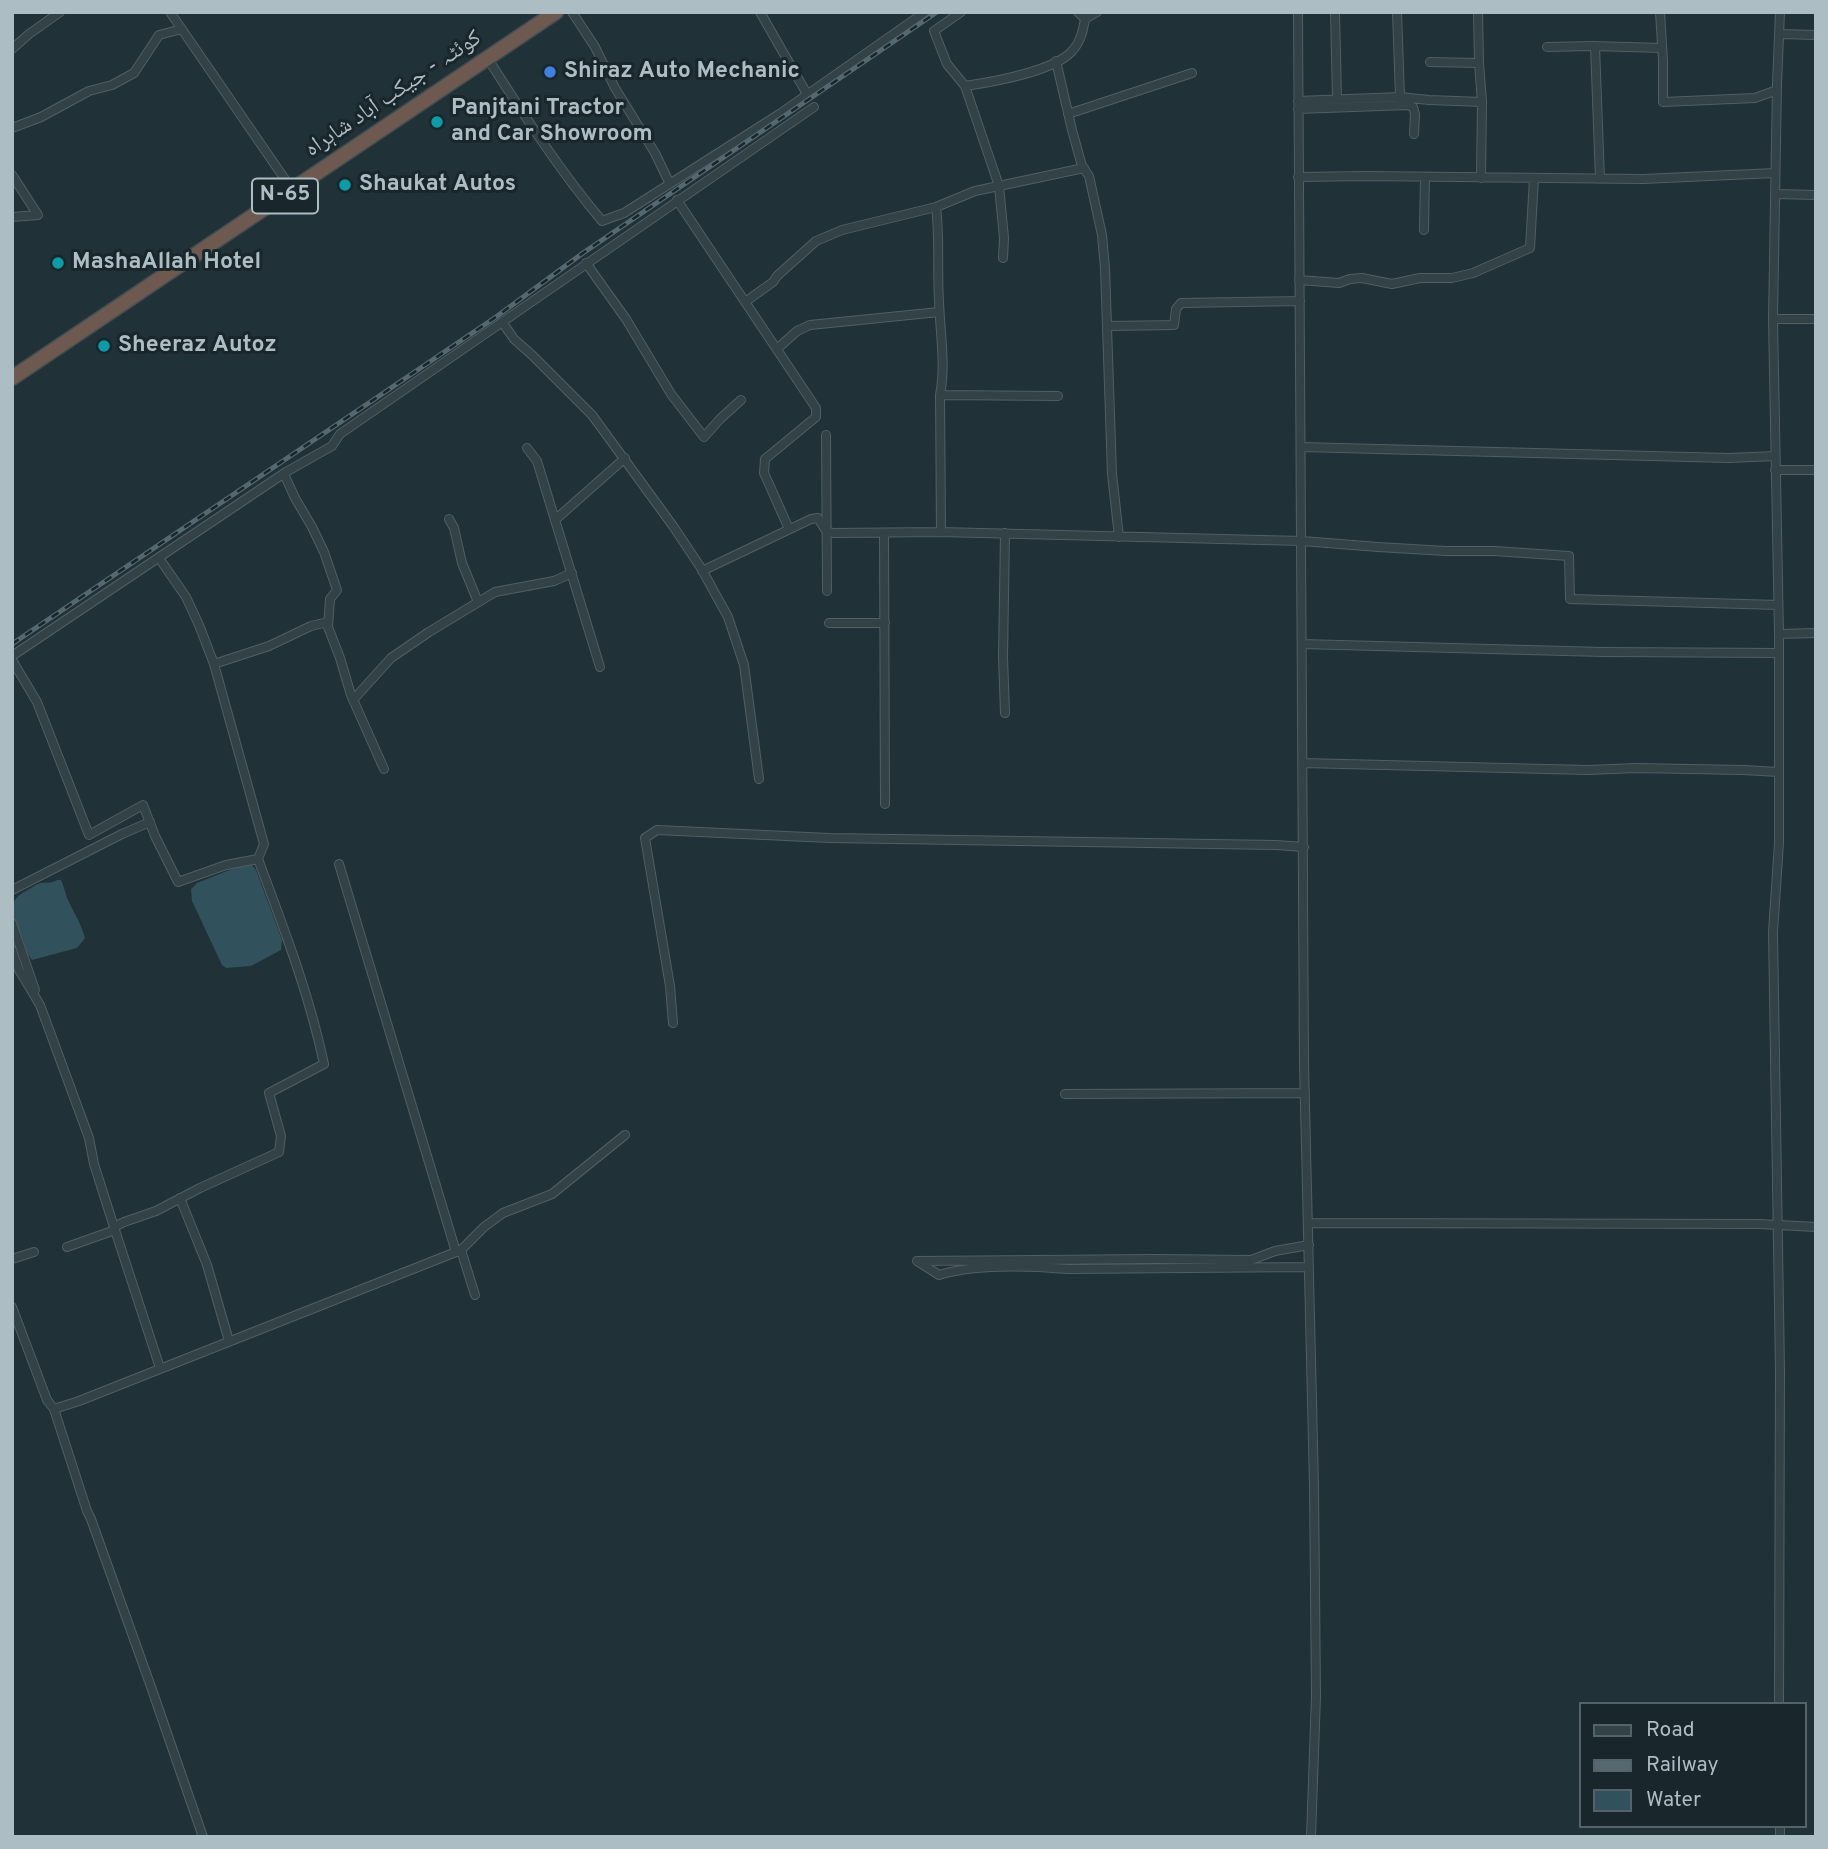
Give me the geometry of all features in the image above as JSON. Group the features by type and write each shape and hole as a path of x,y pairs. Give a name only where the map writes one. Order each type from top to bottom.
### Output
{"highway":[{"name":"کوئٹہ - جیکب آباد شاہراہ","path":"12,378 556,12"}],"street":[{"path":"12,49 60,12"},
{"path":"170,12 293,191"},
{"path":"572,12 595,47 615,88 655,153 670,184"},
{"path":"760,12 807,94"},
{"path":"908,12 913,21"},
{"path":"488,59 544,145 602,221 624,213 782,113 925,12"},
{"path":"961,12 934,31 947,64 965,86 999,186 1004,238 1003,258"},
{"path":"965,86 998,80 1056,61 1072,52 1080,38 1082,16 1097,12"},
{"path":"1298,12 1305,1093 1316,1696 1311,1837"},
{"path":"1335,12 1338,99"},
{"path":"1397,12 1400,97"},
{"path":"1478,12 1482,102 1481,178"},
{"path":"1660,12 1662,102 1755,98 1777,90"},
{"path":"1779,1702 1778,1225 1773,932 1779,843 1779,634 1773,319 1780,12"},
{"path":"12,128 134,73 159,35 181,29"},
{"path":"1780,34 1816,35"},
{"path":"1595,46 1601,178"},
{"path":"1546,47 1662,48"},
{"path":"1056,61 1068,114 1084,168 1089,176 1102,235 1112,474 1119,537"},
{"path":"1430,62 1479,63"},
{"path":"1068,114 1192,73"},
{"path":"1298,105 1338,99 1400,97 1482,102"},
{"path":"1298,105 1408,105 1413,107 1415,114 1414,134"},
{"path":"258,859 226,865 178,882 143,805 89,835 37,702 12,658 284,474 332,446 340,434 814,107"},
{"path":"745,302 773,282 816,241 842,230 936,207 975,191 1084,168"},
{"path":"1298,177 1643,179 1775,173"},
{"path":"12,175 38,215 12,217"},
{"path":"1424,230 1425,177"},
{"path":"1299,280 1339,283 1362,278 1392,284 1420,278 1452,278 1473,273 1530,248 1534,178"},
{"path":"1775,194 1816,195"},
{"path":"677,200 816,408 816,417 765,458 764,473 789,529"},
{"path":"936,207 943,379 940,395 941,532"},
{"path":"586,263 626,319 671,394 704,437 741,400"},
{"path":"1107,326 1174,325 1181,303 1300,301"},
{"path":"777,349 797,331 810,326 939,312"},
{"path":"1773,319 1816,319"},
{"path":"502,322 514,339 592,415 625,458 702,571 728,617 744,665 759,779"},
{"path":"940,395 1058,396"},
{"path":"826,435 827,590"},
{"path":"1301,447 1729,458 1775,456"},
{"path":"527,448 537,461 600,667"},
{"path":"555,520 625,458"},
{"path":"1775,470 1816,470"},
{"path":"284,474 324,552 337,590 330,599 328,627 353,700 384,769"},
{"path":"702,571 811,519 818,518 827,531"},
{"path":"449,519 454,528 462,563 478,602"},
{"path":"827,531 1302,541 1569,556 1570,599 1778,605"},
{"path":"884,533 885,804"},
{"path":"1005,533 1005,713"},
{"path":"67,1247 156,1211 279,1152 281,1136 269,1093 324,1064 316,1027 295,961 258,859 264,844 214,664 200,625 186,597 159,558"},
{"path":"353,700 391,658 495,592 554,581 572,573"},
{"path":"214,664 269,646 311,626 328,622"},
{"path":"829,623 885,623"},
{"path":"1779,634 1816,633"},
{"path":"1302,644 1603,652 1779,653"},
{"path":"1302,763 1588,770 1743,769 1779,772"},
{"path":"12,890 150,822"},
{"path":"673,1023 670,986 645,838 657,830 829,838 1304,847"},
{"path":"339,864 475,1295"},
{"path":"12,923 89,1138 94,1164 160,1368"},
{"path":"12,950 19,970 40,1004"},
{"path":"1065,1094 1305,1093"},
{"path":"54,1409 459,1251 503,1213 552,1194 625,1135"},
{"path":"180,1198 207,1265 229,1341"},
{"path":"1308,1223 1759,1224 1816,1227"},
{"path":"1309,1245 1275,1251 1251,1260 917,1261 939,1275 957,1270 1041,1267 1309,1267"},
{"path":"12,1259 34,1252"},
{"path":"12,1307 47,1400 54,1409 87,1511 202,1837"}],"water":[{"path":"247,863 256,870 282,940 281,950 251,966 226,968 222,965 192,901 191,889 197,883"},
{"path":"61,880 85,938 77,948 32,960 14,919 12,907 18,896 37,884"}],"railway":[{"path":"12,644 496,317 583,253 937,12"}],"place":[{"name":"Shiraz Auto Mechanic","path":"550,72"},
{"name":"Panjtani Tractor and Car Showroom","path":"437,122"},
{"name":"Shaukat Autos","path":"345,185"},
{"name":"MashaAllah Hotel","path":"58,263"},
{"name":"Sheeraz Autoz","path":"104,346"}]}
